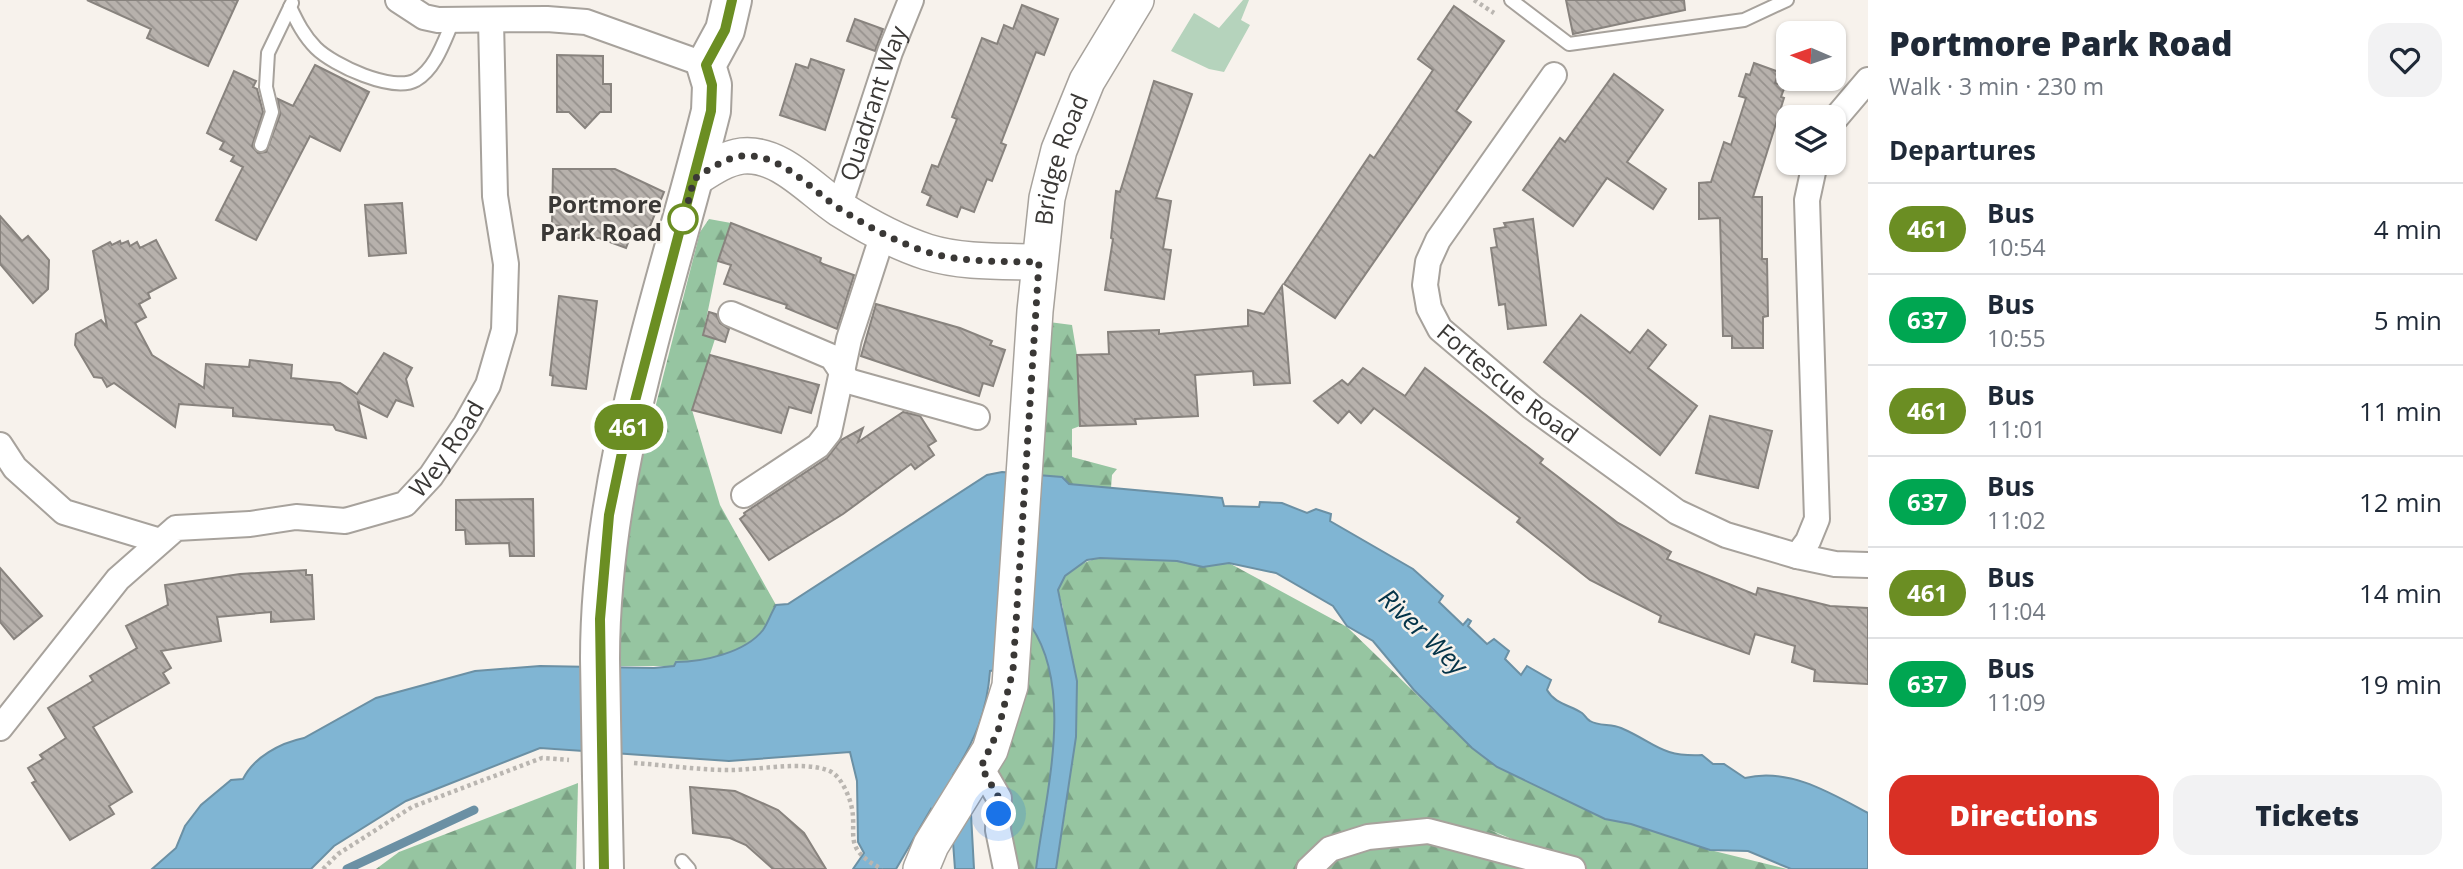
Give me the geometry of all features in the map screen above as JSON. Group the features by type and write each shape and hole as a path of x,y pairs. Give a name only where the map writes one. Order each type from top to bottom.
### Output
{"main road":[{"path":"604,869 600,659 605,550 616,479 711,111 712,85 706,65 725,30 732,0"}],"street":[{"path":"398,0 424,17 453,21 556,19 586,22 706,65"},
{"name":"Quadrant Way","path":"839,208 911,0"},
{"name":"Bridge Road","path":"926,857 980,770 998,731 1013,670 1039,262 1047,198 1059,150 1087,80 1136,0"},
{"name":"Wey Road","path":"0,728 118,579 176,528 250,524 296,517 345,521 405,504 431,476 488,385 504,330 506,264 495,196 491,21"},
{"name":"Fortescue Road","path":"1554,75 1438,240 1428,261 1424,285 1440,330 1532,407 1677,512 1726,535 1797,556 1835,564 1868,565"},
{"path":"1846,106 1868,80"},
{"path":"694,179 714,166 741,156 760,157 784,168 839,208 883,234 945,256 987,261 1039,262"},
{"path":"1797,556 1808,541 1817,519 1808,200 1813,175"},
{"path":"744,495 818,446 829,432 849,339 883,234"},
{"path":"731,314 831,357 843,369 848,382 977,417"},
{"path":"0,445 15,468 64,512 160,541"},
{"path":"980,770 999,798 998,830 1006,869"},
{"path":"1309,869 1330,849 1368,837 1428,831 1573,869"}],"lane":[{"path":"1511,0 1569,44 1744,20 1787,0"},
{"path":"292,3 306,37 332,60 366,75 402,84 415,81 435,61 453,21"},
{"path":"261,145 272,112 266,87 268,53 292,3"}],"path":[{"path":"323,869 338,854 412,807 542,758"},
{"path":"664,765 729,770 808,767 829,770 844,786 852,804 853,836 860,858 882,869"}],"green space":[{"path":"1243,0 1249,0 1241,20 1250,25 1224,72 1209,69 1171,51 1194,13 1219,28"},
{"path":"709,219 731,223 718,261 703,335 715,339 692,410 720,505 776,605 763,630 755,638 723,655 676,662 674,666 617,666 615,561 635,454 652,420 700,232"},
{"path":"1049,322 1072,325 1077,355 1080,426 1072,429 1072,457 1117,469 1112,475 1111,488 1069,484 1062,477 1041,475"},
{"path":"1100,558 1229,563 1347,627 1472,748 1710,850 1787,869 1583,869 1488,829 1572,869 1056,869 1067,800 1063,608 1058,590 1064,578 1074,568"},
{"path":"1030,625 1044,652 1052,682 1054,744 1036,869 1006,869 981,767"},
{"path":"578,783 576,869 376,869 399,852"}],"water":[{"name":"River Wey","path":"1002,472 1062,477 1069,484 1222,498 1224,506 1259,507 1260,502 1282,503 1307,513 1316,509 1331,514 1330,521 1413,569 1443,596 1439,602 1463,625 1468,619 1471,621 1468,626 1487,644 1494,639 1509,651 1505,659 1521,675 1527,666 1551,680 1547,690 1550,695 1582,713 1590,721 1621,728 1667,751 1702,755 1713,764 1724,764 1745,778 1777,776 1809,784 1868,813 1868,869 1791,869 1748,851 1710,850 1631,824 1605,819 1497,767 1472,748 1414,690 1373,641 1347,626 1333,606 1276,573 1229,563 1203,567 1177,561 1100,558 1087,560 1065,576 1058,590 1077,681 1076,737 1056,869 1036,869 1050,777 1054,712 1052,681 1044,652 1031,626 1029,666 990,671 979,725 953,775 971,814 974,869 955,869 953,842 931,809 896,869 853,869 864,853 858,842 857,781 850,752 729,761 540,748 406,801 334,846 311,869 152,869 176,848 185,826 201,805 231,780 243,779 254,764 269,752 304,738 376,698 475,671 540,666 654,668 722,655 755,638 765,627 776,605 788,604 987,475"}],"building":[{"path":"87,0 238,0 208,66 147,38 151,29"},
{"path":"1566,0 1684,0 1685,10 1573,34"},
{"path":"1022,5 1058,19 1044,55 1036,52 1001,143 1006,145 992,181 987,179 974,212 961,207 957,217 927,205 931,196 922,192 932,165 938,167 957,119 952,117 982,38 997,44 1004,25 1013,29"},
{"path":"1454,6 1504,41 1456,111 1471,122 1335,318 1284,284 1370,155 1374,158 1433,70 1418,59"},
{"path":"855,19 883,29 875,51 847,41"},
{"path":"557,55 603,56 603,84 611,84 611,112 600,112 585,128 569,112 557,112"},
{"path":"811,59 844,70 825,130 780,115 796,64 808,68"},
{"path":"1754,63 1776,71 1776,91 1783,91 1781,97 1784,98 1782,105 1776,105 1776,124 1753,197 1762,197 1762,259 1767,259 1768,316 1763,317 1763,348 1732,348 1732,336 1723,336 1720,218 1699,219 1699,183 1711,182 1724,142 1731,145 1746,98 1739,96 1746,74 1750,75"},
{"path":"315,65 369,92 340,151 310,136 256,240 216,220 243,167 231,161 234,156 220,149 224,142 207,133 234,71 256,81 253,87 257,89 263,112 252,146 258,153 266,152 280,115 278,99 293,106"},
{"path":"1614,74 1663,110 1627,162 1666,189 1653,209 1607,178 1573,226 1523,190 1560,138 1565,142"},
{"path":"1154,81 1192,94 1156,198 1171,201 1163,249 1171,250 1164,299 1105,290 1113,239 1116,191 1120,192"},
{"path":"553,169 615,169 664,192 648,231 635,225 626,248 599,238 562,238 562,226 552,225"},
{"path":"402,203 406,253 369,256 365,205"},
{"path":"0,216 22,241 28,236 49,260 48,289 33,303 0,264"},
{"path":"1533,219 1546,325 1508,329 1505,304 1499,305 1491,248 1497,247 1494,229 1506,227 1504,223"},
{"path":"731,223 821,258 820,262 823,264 854,275 837,329 786,308 787,305 724,284 731,265 718,261"},
{"path":"156,240 176,278 148,293 150,298 139,304 146,317 135,323 152,355 204,388 206,364 249,367 250,360 292,365 291,378 340,383 357,394 384,353 412,368 406,379 413,406 396,400 387,417 358,402 366,438 336,430 333,425 233,416 233,408 179,404 175,427 114,383 107,387 102,378 94,377 75,345 76,334 101,320 107,327 93,251 110,242 112,245 128,241 130,246 137,242 140,248"},
{"path":"1282,286 1290,383 1254,385 1253,371 1195,375 1198,416 1135,419 1136,424 1080,426 1077,355 1109,354 1108,332 1159,330 1159,334 1248,326 1248,310 1264,314"},
{"path":"559,296 597,301 586,389 552,385 553,376 550,375"},
{"path":"876,304 960,328 992,341 990,345 1005,350 993,386 983,383 979,396 861,356"},
{"path":"709,312 716,314 720,323 729,329 725,342 703,335"},
{"path":"1581,315 1630,353 1648,330 1666,345 1648,368 1697,406 1660,455 1544,362"},
{"path":"710,355 819,385 811,413 789,407 781,433 692,410"},
{"path":"1363,368 1405,396 1425,368 1543,459 1540,463 1618,523 1671,552 1667,559 1756,595 1758,588 1830,606 1868,608 1868,684 1814,681 1815,670 1792,662 1795,646 1755,634 1749,654 1659,622 1661,616 1590,580 1517,522 1520,518 1374,408 1361,423 1349,411 1338,423 1314,401 1342,380 1348,385"},
{"path":"903,412 920,416 936,441 928,446 934,455 915,469 911,464 843,514 769,560 740,519 744,513 827,458 841,440 863,428 858,442"},
{"path":"1710,416 1772,431 1758,488 1696,473"},
{"path":"533,499 534,556 510,556 509,543 466,544 465,530 456,530 456,500"},
{"path":"0,568 42,616 14,639 0,622"},
{"path":"306,570 306,575 312,575 314,619 271,622 271,612 217,617 221,641 161,651 171,668 163,673 169,683 93,727 132,792 109,806 114,814 70,840 32,783 36,781 28,768 43,759 40,755 66,738 48,708 93,681 90,676 137,648 126,626 168,605 165,585 240,574"},
{"path":"690,787 735,791 778,810 804,833 826,869 773,869 746,845 730,838 693,833"}],"waterway":[{"path":"347,869 474,810"}],"bus line":[{"name":"461","path":"604,869 600,619 609,515 624,443 711,111 712,85 706,65 725,30 732,0"}],"place":[{"name":"Portmore Park Road","path":"683,219"}],"route":[{"path":"683,219 683,222 694,179 714,166 741,156 760,157 784,168 839,208 883,234 925,251 962,259 1039,262 1013,670 998,731 981,767 999,798 999,814"}]}
